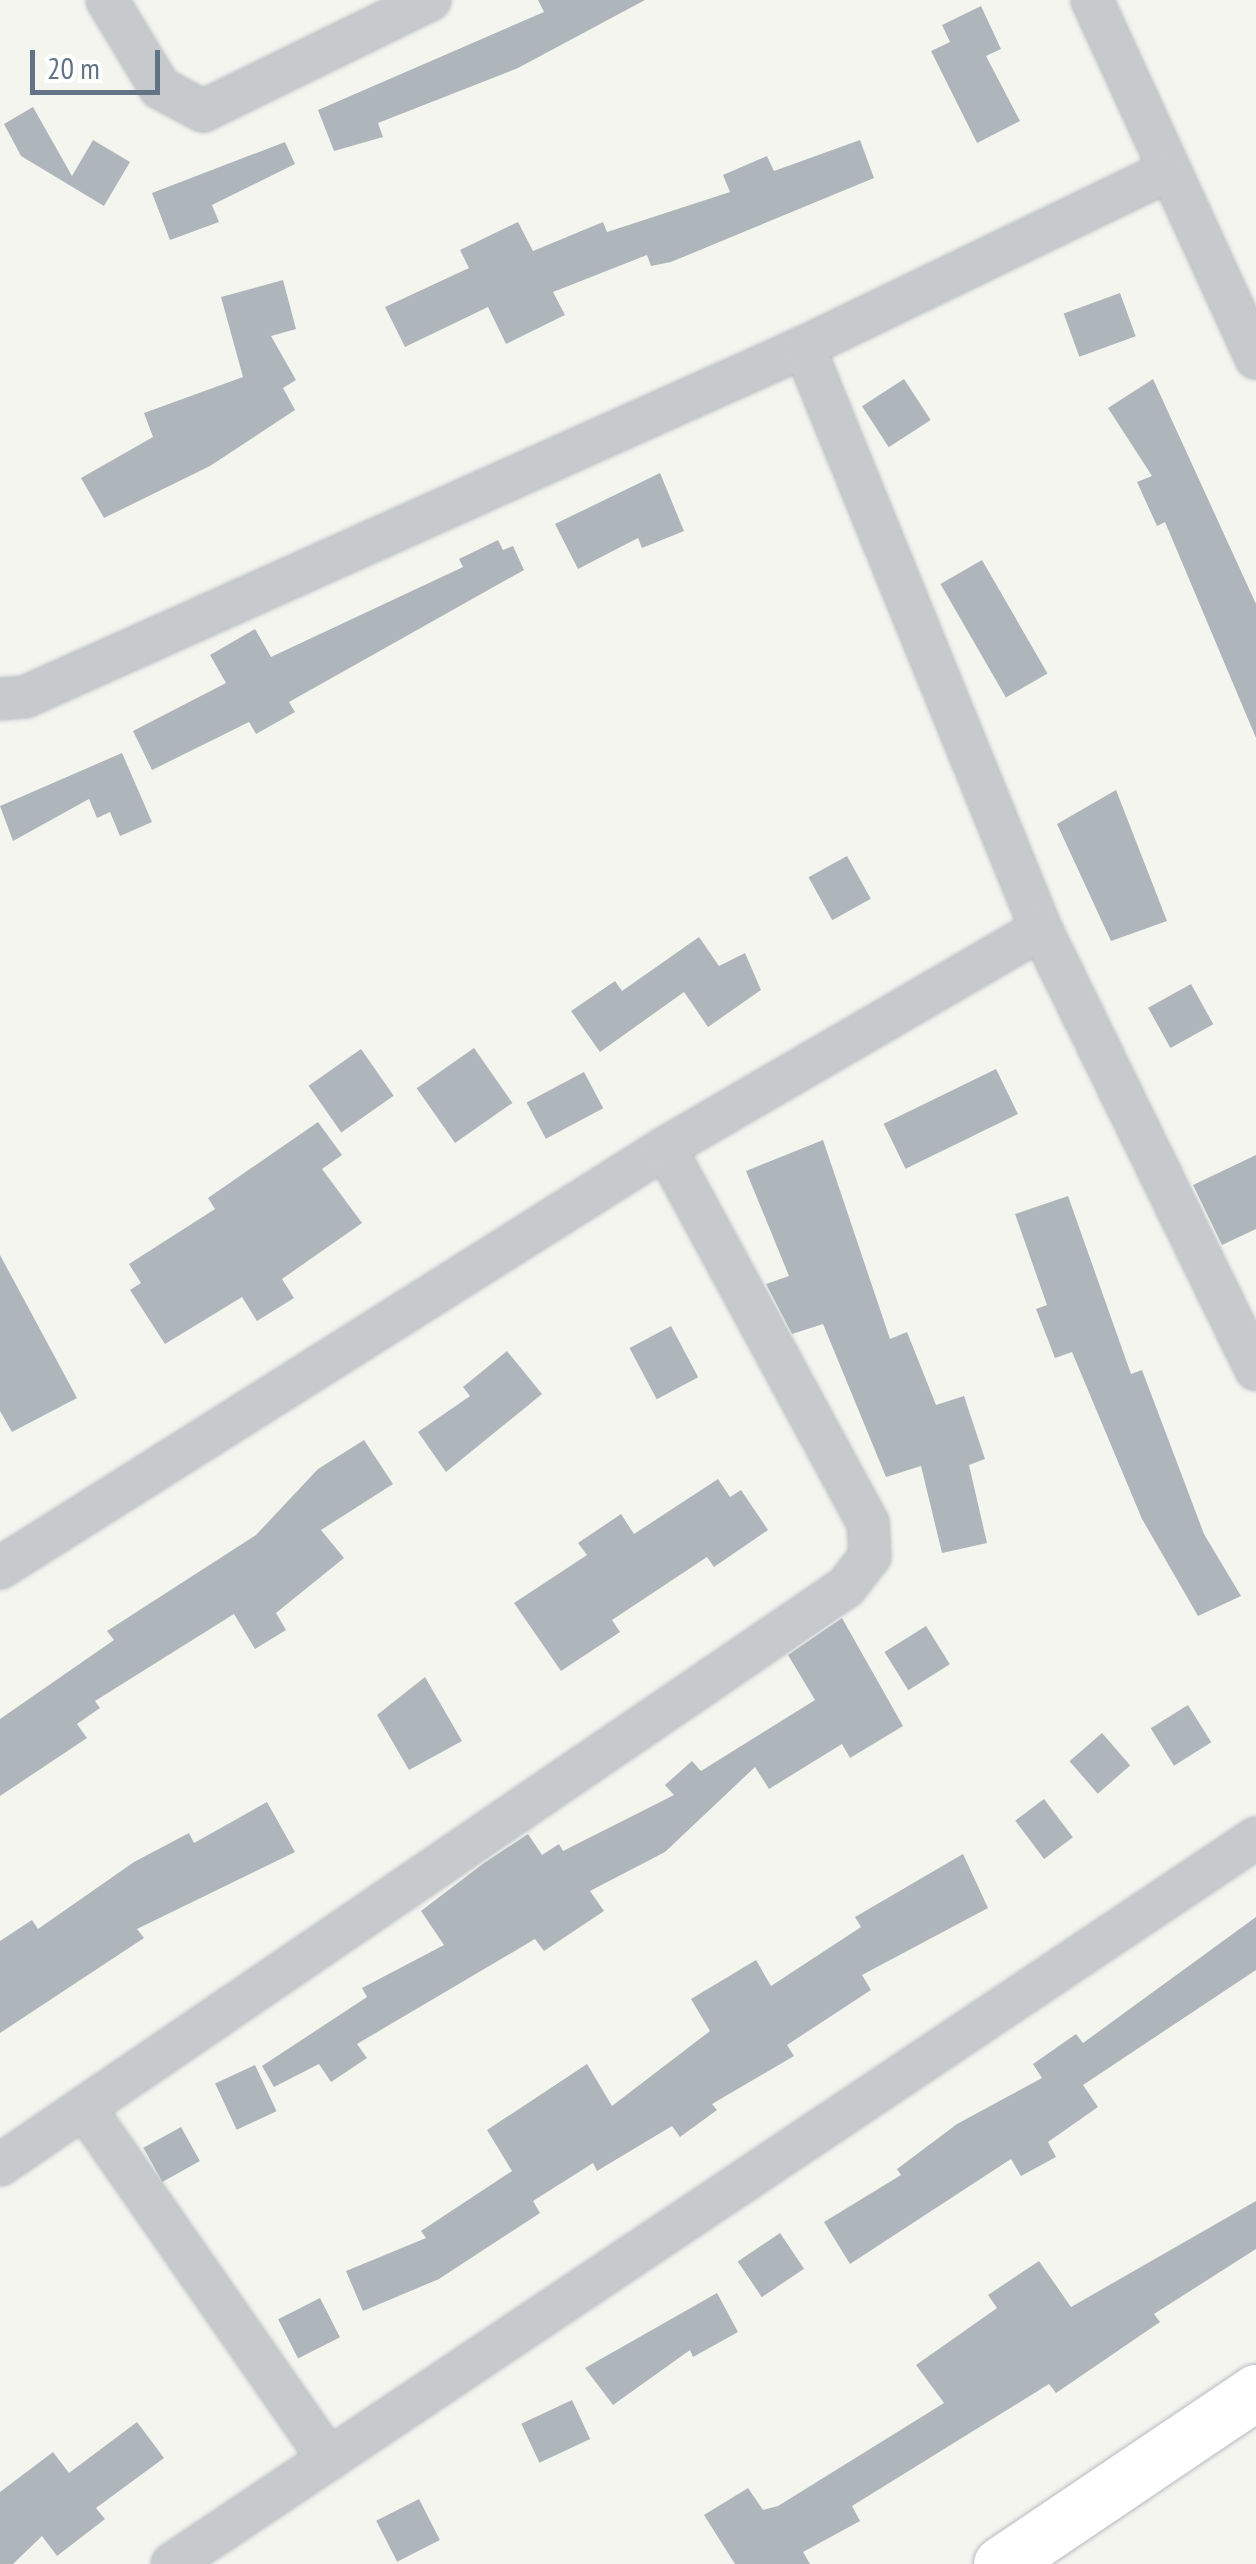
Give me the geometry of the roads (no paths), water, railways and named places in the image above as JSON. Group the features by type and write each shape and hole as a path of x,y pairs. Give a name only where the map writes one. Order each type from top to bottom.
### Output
{"street":[{"path":"107,0 160,88 203,110 430,0"},
{"path":"1092,0 1164,173 1256,358"},
{"path":"0,700 26,697 804,347 1164,173"},
{"path":"804,347 1042,929 1256,1368"},
{"path":"0,1568 665,1148 1042,929"},
{"path":"0,2165 88,2113 846,1586 870,1556 868,1523 665,1148"},
{"path":"172,2564 1256,1838"},
{"path":"88,2113 329,2460"},
{"path":"1002,2564 1256,2392"}]}
